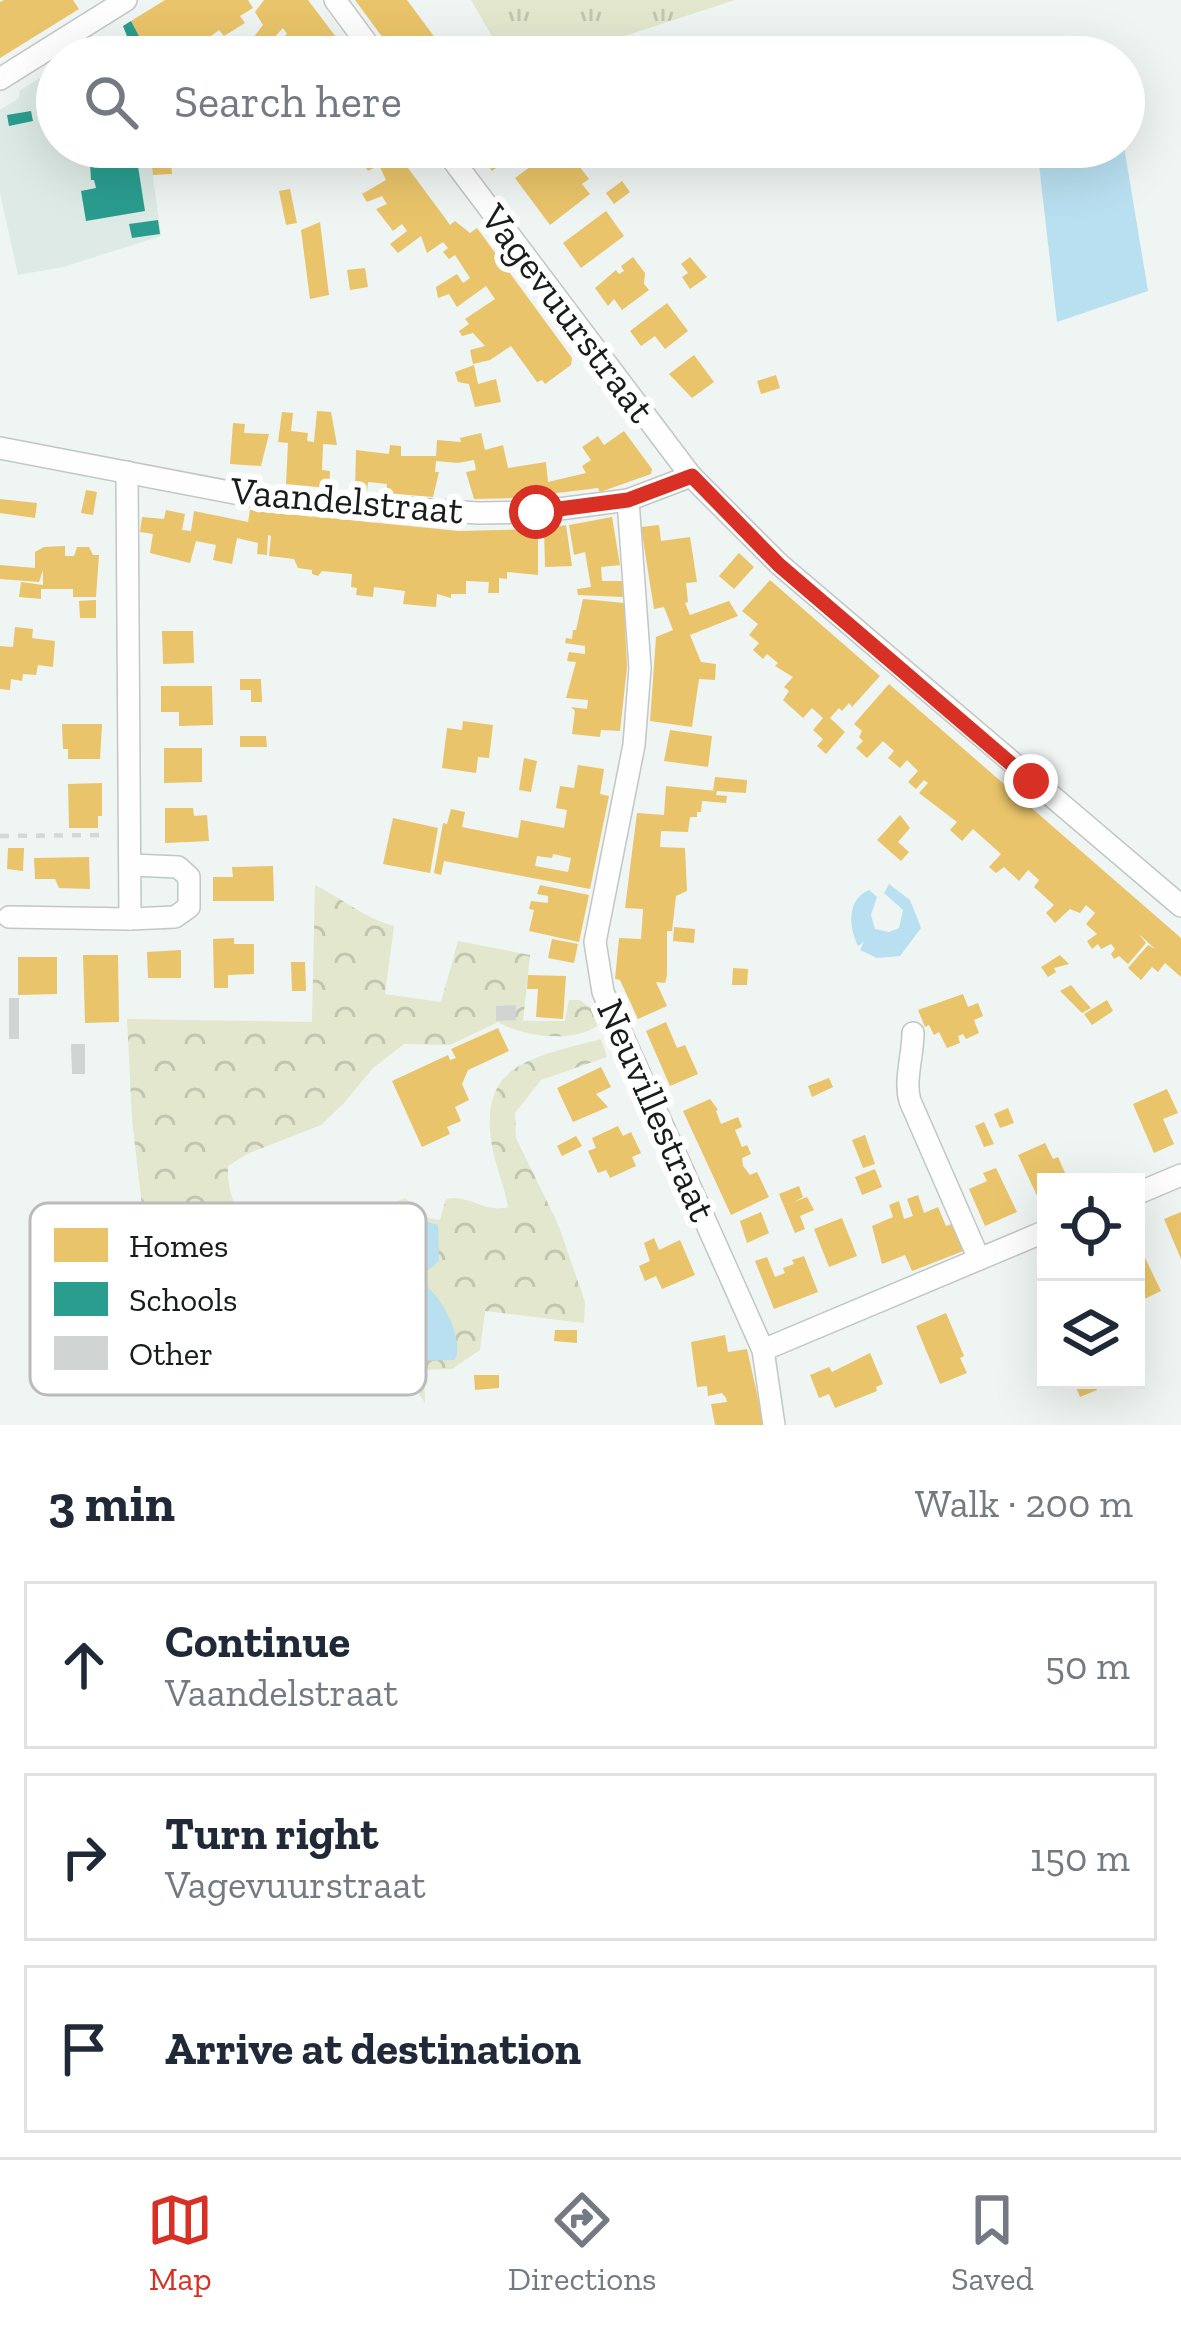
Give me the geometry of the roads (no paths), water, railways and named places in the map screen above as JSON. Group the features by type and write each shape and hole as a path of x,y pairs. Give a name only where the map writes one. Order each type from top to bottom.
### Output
{"street":[{"path":"69,36 126,0"},
{"path":"335,0 362,36"},
{"path":"0,79 36,56"},
{"name":"Vagevuurstraat","path":"459,168 692,476 779,565 1181,906"},
{"name":"Vaandelstraat","path":"0,448 266,499 457,512 536,512 628,500 692,476"},
{"path":"127,472 130,919"},
{"name":"Neuvillestraat","path":"628,500 640,668 634,745 596,942 598,966 603,992 763,1349 774,1425"},
{"path":"9,917 175,917 189,907 189,877 178,867 132,865"},
{"path":"913,1033 913,1065 906,1088 979,1259"},
{"path":"1145,1189 1181,1175"},
{"path":"763,1349 1037,1235"}],"water":[{"path":"1039,168 1128,168 1148,291 1057,322"},
{"path":"889,884 910,900 921,928 900,956 877,958 860,950 864,942 858,946 853,907 869,890 877,897 871,915 875,929 899,928 903,910 884,893"},
{"path":"426,1222 438,1225 439,1261 426,1272"},
{"path":"426,1285 448,1316 456,1339 455,1360 426,1361"}]}
